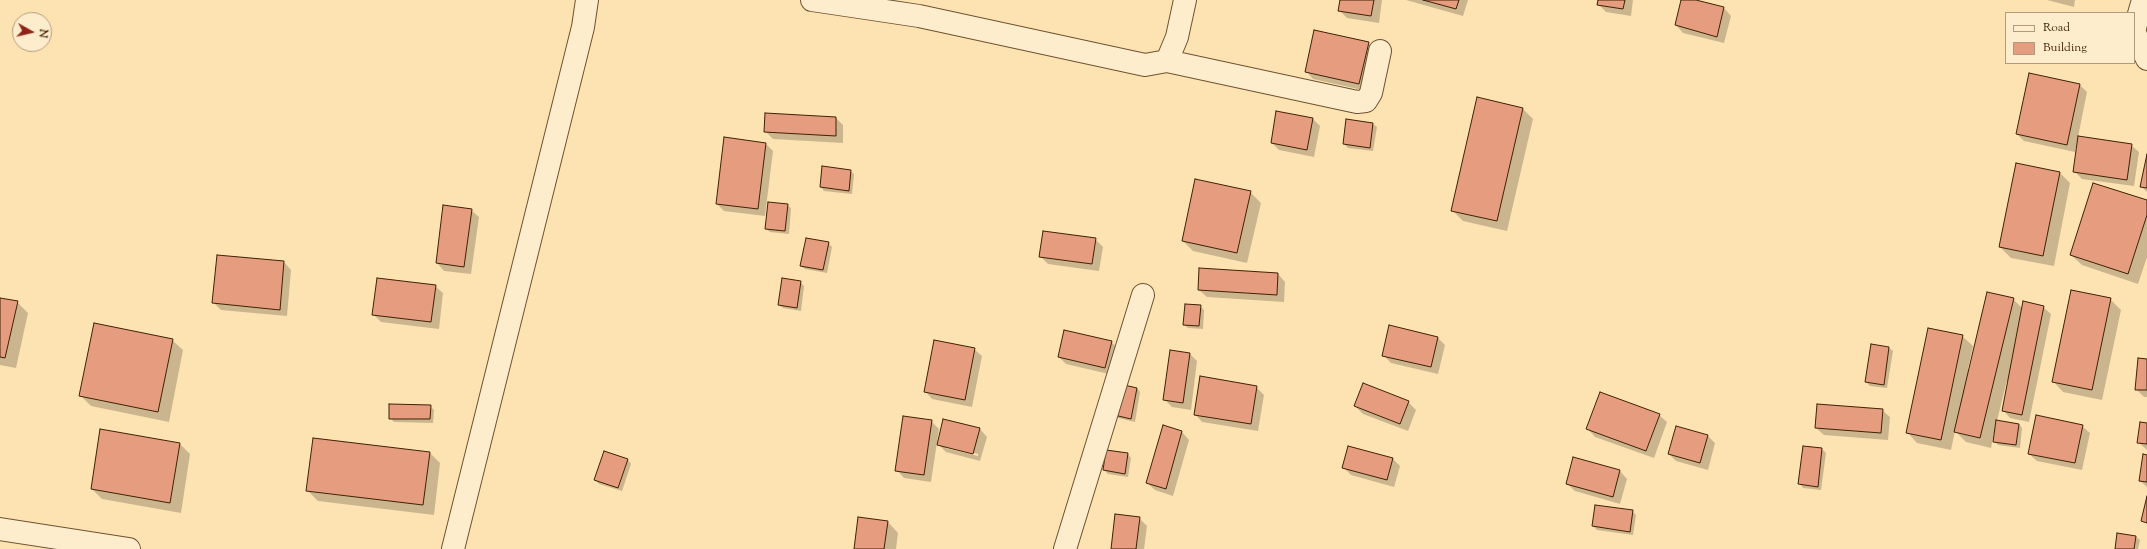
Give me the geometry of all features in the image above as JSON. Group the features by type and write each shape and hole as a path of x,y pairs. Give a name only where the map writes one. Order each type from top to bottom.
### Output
{"street":[{"path":"453,549 583,27 587,0"},
{"path":"812,0 919,16 1145,64 1166,61 1357,102 1366,101 1371,93 1380,51"},
{"path":"1166,61 1177,37 1185,0"},
{"path":"2135,28 2143,0"},
{"path":"2135,33 2147,59"},
{"path":"1064,549 1143,295"},
{"path":"0,529 129,549"}],"building":[{"path":"1340,0 1374,0 1371,16 1338,11"},
{"path":"1423,0 1459,0 1456,9"},
{"path":"1598,0 1625,0 1623,9 1597,5"},
{"path":"1681,0 1696,0 1724,7 1717,37 1675,25"},
{"path":"1314,30 1369,42 1359,84 1305,72"},
{"path":"2029,73 2080,84 2067,145 2016,134"},
{"path":"1477,97 1523,108 1497,221 1451,211"},
{"path":"1276,111 1313,118 1307,150 1271,143"},
{"path":"765,113 836,117 836,136 764,132"},
{"path":"1346,119 1373,123 1370,148 1343,144"},
{"path":"2078,136 2132,144 2127,180 2073,172"},
{"path":"724,137 766,143 758,209 716,204"},
{"path":"2147,154 2147,188 2140,187"},
{"path":"2016,163 2060,172 2043,256 1999,247"},
{"path":"822,166 851,170 849,191 820,187"},
{"path":"1195,179 1251,191 1237,253 1182,241"},
{"path":"2093,183 2147,200 2147,215 2128,274 2070,255"},
{"path":"768,202 788,204 785,231 765,229"},
{"path":"443,205 472,209 464,267 436,263"},
{"path":"1043,231 1096,238 1092,264 1039,257"},
{"path":"806,238 829,242 823,270 800,266"},
{"path":"217,255 284,261 280,310 212,303"},
{"path":"1199,268 1278,273 1277,295 1198,290"},
{"path":"377,278 436,285 431,322 372,315"},
{"path":"782,278 801,281 797,308 778,305"},
{"path":"2071,290 2111,298 2092,390 2052,382"},
{"path":"1987,292 2014,298 1980,438 1954,432"},
{"path":"0,298 18,301 5,358 0,357"},
{"path":"2023,301 2044,306 2022,415 2002,411"},
{"path":"1185,304 1201,305 1199,326 1183,325"},
{"path":"94,323 173,339 158,412 79,396"},
{"path":"1389,325 1438,337 1431,367 1382,356"},
{"path":"1928,328 1963,335 1941,440 1906,433"},
{"path":"1064,330 1112,341 1105,368 1058,357"},
{"path":"934,340 975,348 965,400 924,392"},
{"path":"1871,344 1889,347 1884,385 1865,382"},
{"path":"1170,350 1190,353 1183,403 1163,400"},
{"path":"2138,358 2147,359 2147,390 2135,390"},
{"path":"1200,376 1257,386 1251,424 1194,415"},
{"path":"1363,383 1409,401 1400,424 1354,406"},
{"path":"1120,384 1137,388 1131,419 1114,415"},
{"path":"1600,392 1660,414 1646,451 1586,429"},
{"path":"389,404 431,405 430,419 389,419"},
{"path":"1817,404 1883,409 1881,433 1815,428"},
{"path":"2036,415 2083,425 2075,463 2028,454"},
{"path":"903,416 932,420 924,475 895,471"},
{"path":"943,419 980,428 973,454 937,445"},
{"path":"1996,420 2019,424 2016,445 1993,442"},
{"path":"2140,422 2147,423 2147,444 2137,443"},
{"path":"1163,425 1182,431 1166,489 1146,483"},
{"path":"1676,426 1708,435 1700,463 1668,454"},
{"path":"100,429 180,443 170,503 91,489"},
{"path":"313,438 430,452 423,505 306,491"},
{"path":"1348,446 1393,458 1387,480 1342,468"},
{"path":"1803,446 1822,448 1818,487 1798,484"},
{"path":"1106,450 1128,453 1125,474 1103,470"},
{"path":"604,451 628,459 618,488 594,480"},
{"path":"2143,454 2147,455 2147,482 2139,481"},
{"path":"1573,457 1620,470 1613,497 1566,484"},
{"path":"2147,496 2147,523 2141,521"},
{"path":"1595,505 1633,510 1630,532 1592,526"},
{"path":"1115,514 1140,517 1136,549 1111,549"},
{"path":"858,517 888,521 884,549 854,549"},
{"path":"2117,533 2136,536 2134,549 2115,549"}]}
